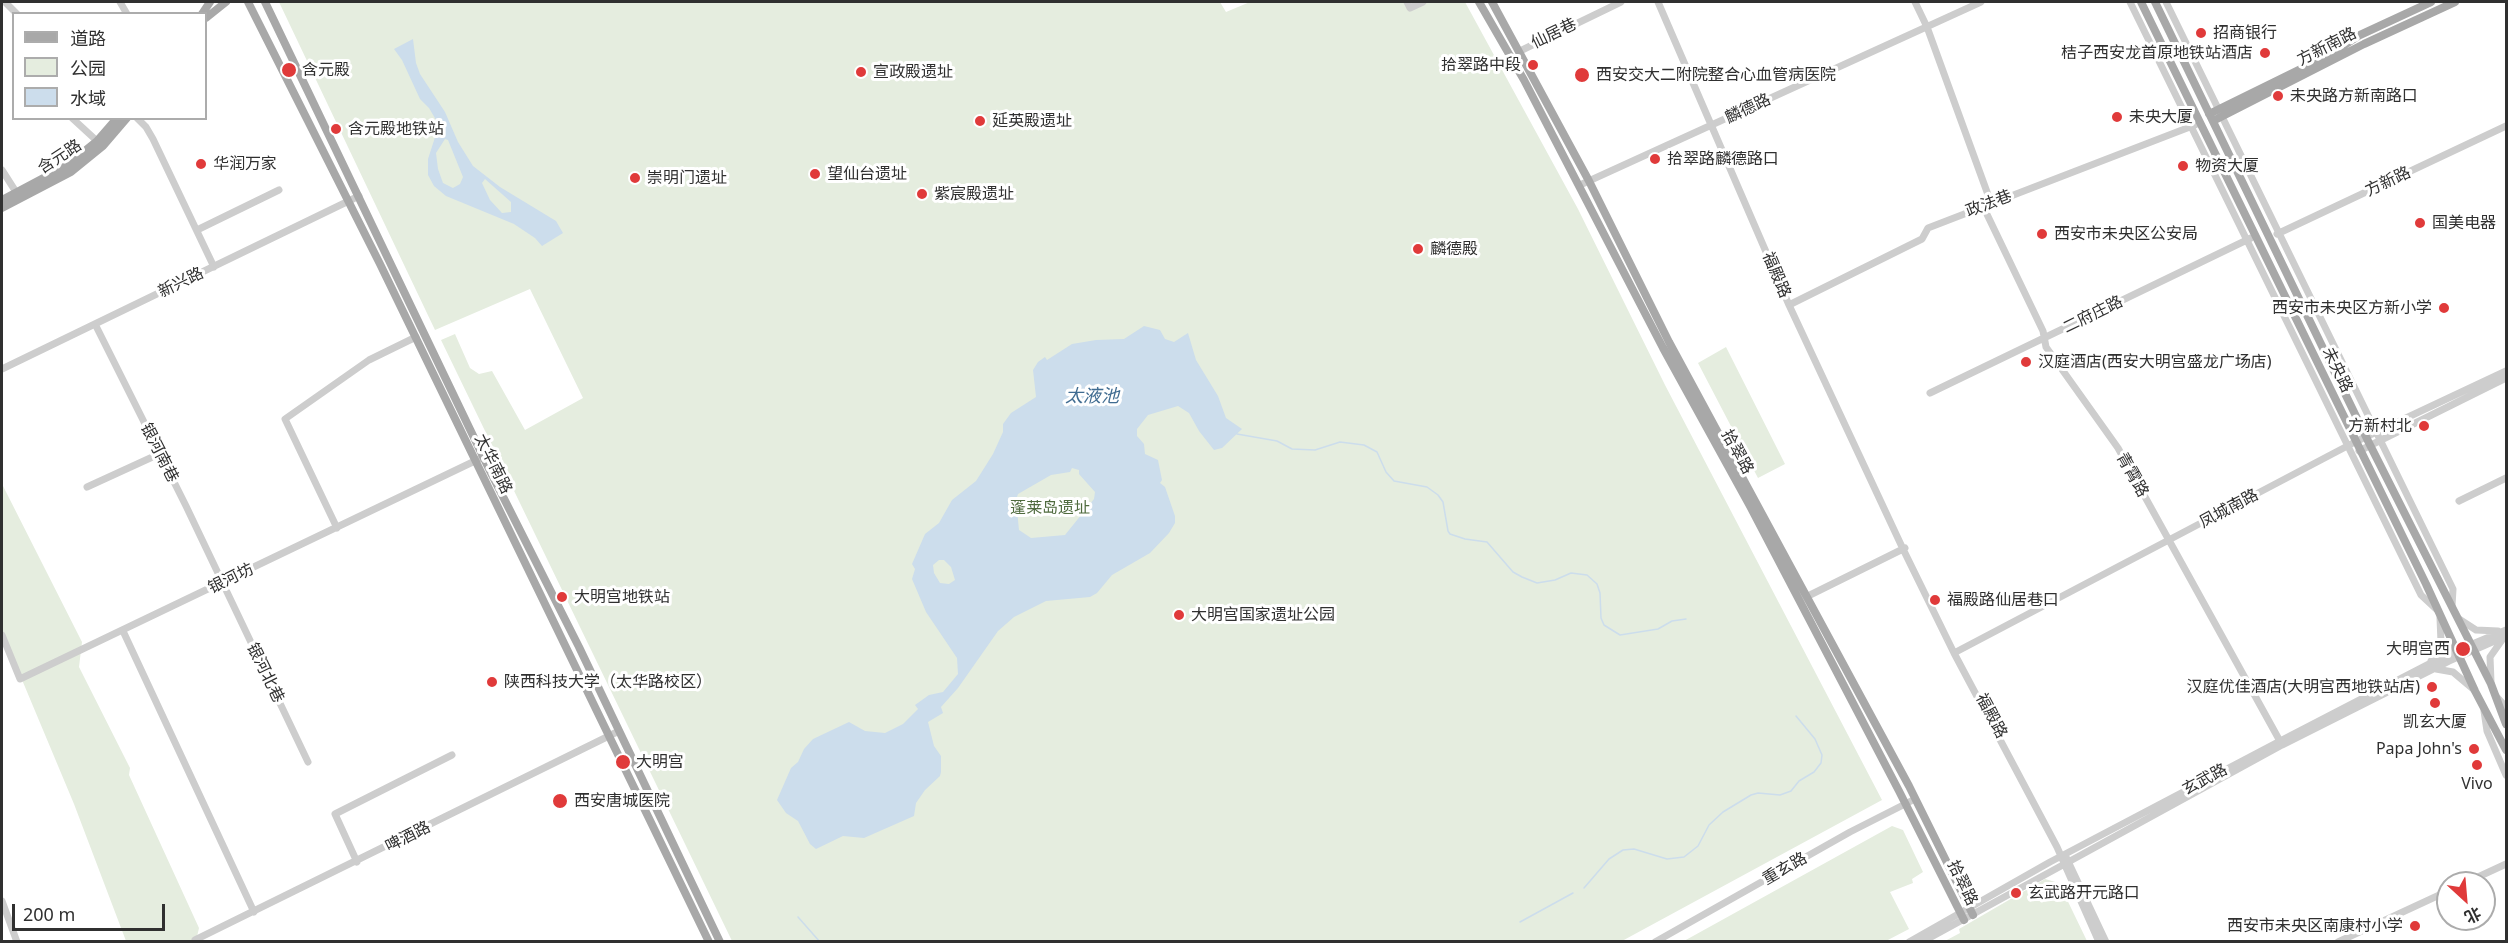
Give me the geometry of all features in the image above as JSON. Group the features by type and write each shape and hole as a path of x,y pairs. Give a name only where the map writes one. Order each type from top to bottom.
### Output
{"main road":[{"path":"207,16 216,2"},
{"path":"207,16 226,2"},
{"path":"239,2 255,15"},
{"name":"太华南路","path":"248,2 416,338 619,731 720,942"},
{"name":"太华南路","path":"265,2 359,196 609,736 709,942"},
{"name":"拾翠路","path":"1479,2 1580,186 1663,348 1750,506 1962,917"},
{"name":"拾翠路","path":"1492,2 1589,181 1669,342 1808,596 1915,799 1971,912"},
{"name":"未央路","path":"2141,2 2196,125 2351,444 2360,451 2426,584 2475,692 2506,750"},
{"name":"未央路","path":"2155,2 2369,442 2491,684 2506,724"},
{"name":"方新南路","path":"2211,118 2331,54 2360,34 2431,2"},
{"name":"方新南路","path":"2220,113 2455,2"},
{"name":"含元路","path":"2,200 66,166 97,141 115,120"},
{"name":"含元路","path":"2,208 70,172 103,146 125,120"}],"street":[{"path":"1408,4 1424,2"},
{"name":"仙居巷","path":"1520,51 1621,2"},
{"name":"福殿路","path":"1659,2 1789,305 1955,652 2065,859"},
{"name":"青霄路","path":"1915,2 1927,27 1987,205 2043,331 2046,347 2118,448 2281,743"},
{"name":"麟德路","path":"1580,186 1981,2"},
{"path":"2130,2 2196,125"},
{"path":"2166,2 2453,590 2454,612 2482,632 2506,630"},
{"path":"74,120 97,141"},
{"path":"139,120 150,133 214,267"},
{"name":"政法巷","path":"1789,305 1922,239 1928,228 2196,125"},
{"name":"方新路","path":"2270,237 2506,126"},
{"path":"2,170 16,192"},
{"path":"197,230 279,190"},
{"name":"新兴路","path":"2,369 359,196"},
{"name":"二府庄路","path":"1930,393 2252,238"},
{"name":"银河南巷","path":"95,324 222,584"},
{"path":"337,528 285,419 369,360 416,338"},
{"name":"凤城南路","path":"2360,451 2378,437 2506,371"},
{"name":"凤城南路","path":"2378,437 2506,378"},
{"name":"凤城南路","path":"1955,652 2351,444 2369,442"},
{"path":"2351,444 2421,595 2438,612 2441,637 2438,652 2424,670"},
{"path":"87,487 159,454"},
{"name":"银河坊","path":"2,635 20,679 123,632 480,459"},
{"path":"2459,501 2506,478"},
{"path":"1808,596 1904,547"},
{"name":"银河北巷","path":"222,584 308,762"},
{"name":"玄武路","path":"2472,648 2506,630"},
{"path":"123,632 254,912"},
{"path":"2491,684 2490,657 2497,644 2506,636"},
{"name":"玄武路","path":"1922,942 2065,859 2281,743 2458,653 2506,636"},
{"path":"2424,670 2448,670 2459,676 2475,692"},
{"path":"2495,694 2506,707"},
{"path":"2484,709 2487,731 2506,774"},
{"name":"啤酒路","path":"195,940 619,731"},
{"path":"357,862 334,814 452,755"},
{"name":"重玄路","path":"1655,942 1915,799"},
{"path":"2065,859 2099,942"},
{"path":"2065,859 2106,942"},
{"path":"2491,871 2506,864"},
{"path":"2338,942 2436,897"},
{"path":"2,901 17,942"},
{"name":"玄武路","path":"1909,942 1962,917"}],"green space":[{"name":"大明宫国家遗址公园","path":"279,2 1220,2 1226,12 1250,2 1465,2 1578,209 1665,385 1882,800 1622,941 732,941 441,340 455,334 470,368 479,374 492,371 525,430 583,398 530,289 435,330"},
{"path":"1726,347 1785,464 1758,478 1698,363"},
{"path":"2,484 82,642 79,667 130,768 129,775 199,928 196,941 126,941 74,804 2,632"},
{"path":"1892,826 1903,830 1923,872 1912,879 1913,883 1890,892 1909,929 1886,941 1684,941"},
{"path":"2045,879 2059,883 2087,941 1945,941 1960,933 1959,929"}],"water":[{"path":"413,39 420,74 445,112 458,142 473,166 500,187 556,221 563,233 542,246 535,238 514,224 446,196 434,186 428,175 428,159 439,125 429,108 420,99 402,60 394,49","holes":["445,139 448,140 463,177 460,184 453,188 443,183 438,169 436,153","485,179 511,202 511,212 502,213 490,200 482,183"]},
{"name":"太液池","path":"1144,326 1160,330 1165,339 1174,342 1188,333 1196,360 1218,396 1226,418 1242,429 1222,448 1214,450 1189,413 1178,406 1148,415 1137,429 1137,436 1144,444 1145,454 1158,460 1162,480 1160,483 1165,487 1175,516 1175,523 1169,533 1150,553 1112,575 1097,593 1090,597 1046,601 1014,617 998,631 958,688 941,707 943,713 928,722 934,746 941,756 941,772 916,803 914,816 864,838 843,836 816,849 810,844 798,821 786,813 777,800 791,768 798,762 804,749 813,739 849,722 865,731 885,733 903,724 918,709 915,705 929,695 943,692 958,674 957,658 926,612 912,579 915,569 912,564 925,534 939,523 952,500 976,481 993,454 1003,432 1003,424 1011,413 1036,397 1033,370 1038,362 1045,357 1047,360 1072,344 1124,339","holes":["1072,468 1079,470 1079,474 1095,492 1094,499 1065,535 1031,538 1019,530 1016,500 1018,494 1051,475 1070,472","939,560 944,560 951,567 955,580 949,584 940,583 934,573 933,565"]}],"waterway":[{"path":"1237,434 1277,441 1292,449 1315,450 1340,442 1364,445 1377,452 1386,472 1394,481 1427,487 1438,495 1443,502 1450,534 1487,542 1513,572 1537,583 1555,580 1571,573 1587,575 1597,584 1604,625 1620,635 1658,629 1672,621 1686,619"},
{"path":"1584,888 1609,859 1623,850 1634,849 1667,859 1684,857 1698,846 1709,825 1723,812 1751,795 1758,793 1780,795 1791,791 1799,781 1814,772 1821,763 1822,755 1815,739 1796,716"},
{"path":"1520,922 1573,893"},
{"path":"798,917 820,942"}],"place":[{"name":"招商银行","path":"2201,33"},
{"name":"桔子西安龙首原地铁站酒店","path":"2265,53"},
{"name":"拾翠路中段","path":"1533,65"},
{"name":"含元殿","path":"289,70"},
{"name":"宣政殿遗址","path":"861,72"},
{"name":"西安交大二附院整合心血管病医院","path":"1582,75"},
{"name":"未央路方新南路口","path":"2278,96"},
{"name":"未央大厦","path":"2117,117"},
{"name":"延英殿遗址","path":"980,121"},
{"name":"含元殿地铁站","path":"336,129"},
{"name":"拾翠路麟德路口","path":"1655,159"},
{"name":"华润万家","path":"201,164"},
{"name":"物资大厦","path":"2183,166"},
{"name":"望仙台遗址","path":"815,174"},
{"name":"崇明门遗址","path":"635,178"},
{"name":"紫宸殿遗址","path":"922,194"},
{"name":"国美电器","path":"2420,223"},
{"name":"西安市未央区公安局","path":"2042,234"},
{"name":"麟德殿","path":"1418,249"},
{"name":"西安市未央区方新小学","path":"2444,308"},
{"name":"汉庭酒店(西安大明宫盛龙广场店)","path":"2026,362"},
{"name":"方新村北","path":"2424,426"},
{"name":"大明宫地铁站","path":"562,597"},
{"name":"福殿路仙居巷口","path":"1935,600"},
{"name":"大明宫国家遗址公园","path":"1179,615"},
{"name":"大明宫西","path":"2463,649"},
{"name":"陕西科技大学（太华路校区）","path":"492,682"},
{"name":"汉庭优佳酒店(大明宫西地铁站店)","path":"2432,687"},
{"name":"凯玄大厦","path":"2435,703"},
{"name":"Papa John's","path":"2474,749"},
{"name":"大明宫","path":"623,762"},
{"name":"Vivo","path":"2477,765"},
{"name":"西安唐城医院","path":"560,801"},
{"name":"玄武路开元路口","path":"2016,893"},
{"name":"西安市未央区南康村小学","path":"2415,926"}],"park label":[{"name":"蓬莱岛遗址","path":"1050,508"}]}
